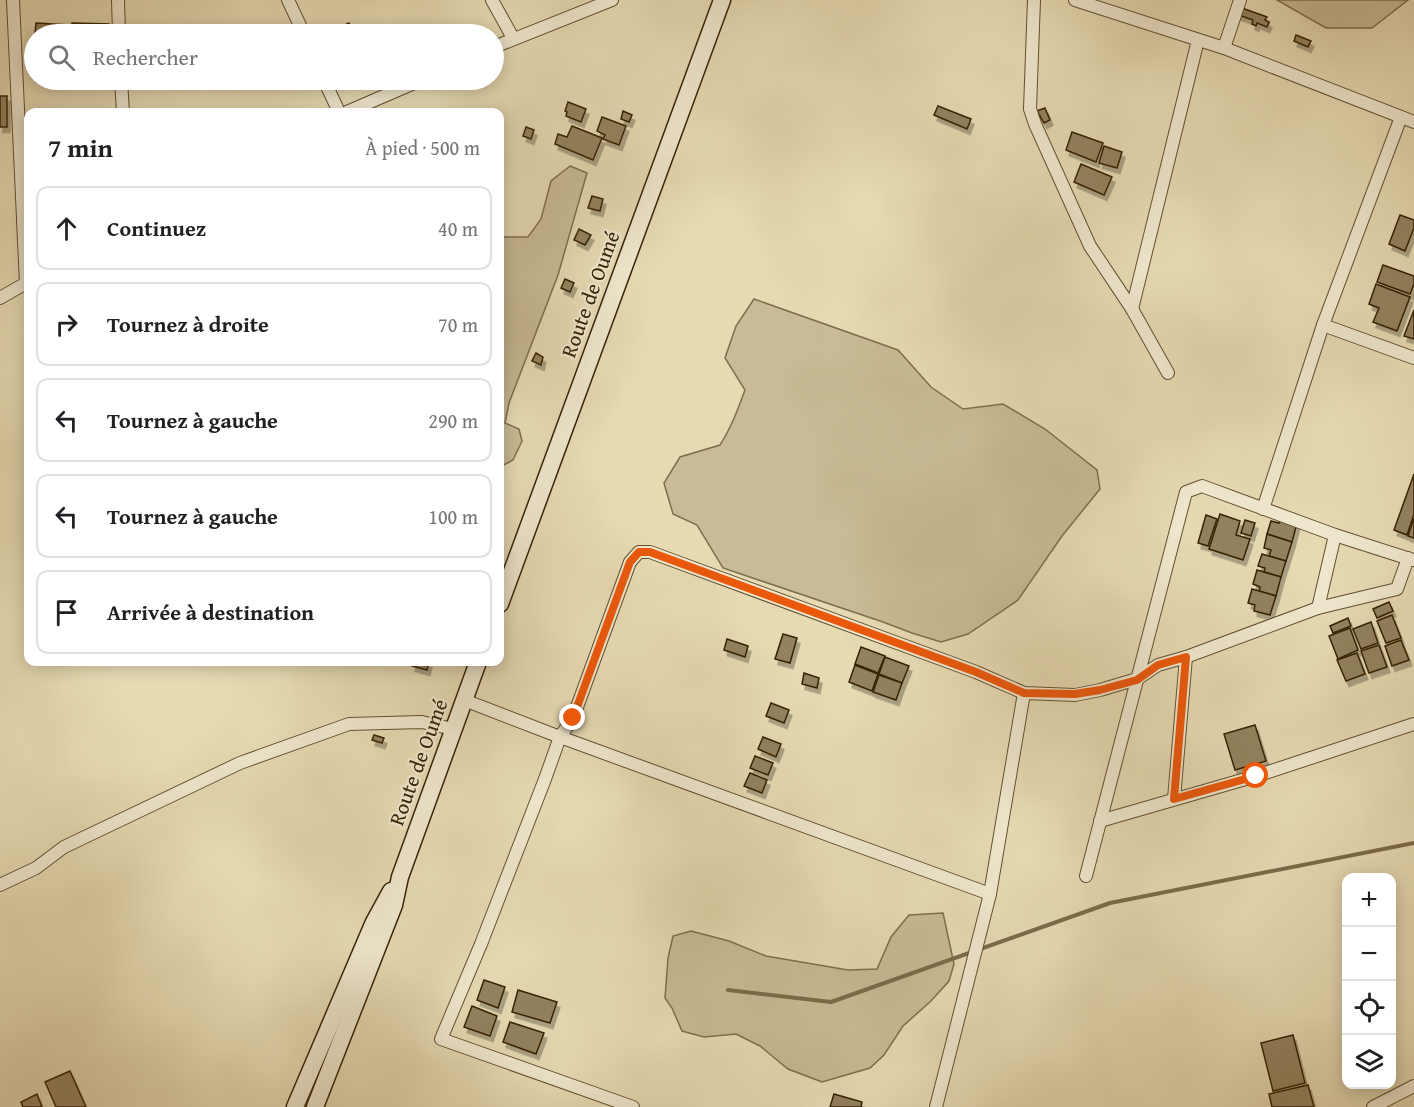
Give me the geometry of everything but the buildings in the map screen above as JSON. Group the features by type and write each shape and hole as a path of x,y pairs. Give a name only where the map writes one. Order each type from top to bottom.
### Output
{"main road":[{"name":"Route de Oumé","path":"504,593 722,0"},
{"name":"Route de Oumé","path":"400,877 477,666"},
{"path":"296,1107 374,922 400,877"},
{"path":"315,1107 394,904 400,877"}],"street":[{"path":"13,0 24,222"},
{"path":"118,0 119,24"},
{"path":"288,0 299,24"},
{"path":"492,0 513,38"},
{"path":"504,42 612,0"},
{"path":"1034,0 1030,109 1035,124 1090,246 1132,309 1168,373"},
{"path":"1075,0 1224,48 1414,122"},
{"path":"1224,48 1240,0"},
{"path":"1132,309 1198,40"},
{"path":"122,90 123,108"},
{"path":"329,90 337,108"},
{"path":"356,108 398,90"},
{"path":"1263,509 1323,325 1401,117"},
{"path":"0,298 24,285"},
{"path":"1323,325 1414,358"},
{"path":"633,1107 441,1039 516,856 560,736 573,718 630,562 639,552 650,552 662,556 976,672 1024,693 1075,694 1137,680 1158,665 1186,657 1318,608 1397,589 1411,559 1335,535 1202,486 1186,492 1137,680 1100,821 1086,876"},
{"path":"1318,608 1335,535"},
{"path":"1174,799 1186,657"},
{"path":"936,1107 990,894 1024,693"},
{"path":"464,700 990,894"},
{"path":"0,885 36,868 64,847 240,763 349,724 422,722 453,729"},
{"path":"1100,821 1266,772 1414,724"},
{"path":"1373,1107 1414,1086"}],"shaded area":[{"path":"1277,0 1408,0 1372,28 1326,28"},
{"path":"570,166 587,173 558,275 509,403 505,423 519,429 522,441 513,460 504,465 504,237 528,237 541,219 551,181"},
{"path":"754,299 898,350 931,387 963,409 1003,404 1045,429 1097,470 1100,489 1062,536 1018,600 968,634 941,642 723,568 697,525 673,514 664,483 680,457 720,445 745,390 725,358 736,326"},
{"path":"943,913 954,964 949,981 903,1026 884,1055 870,1068 822,1082 788,1069 760,1046 736,1034 704,1037 682,1031 665,998 668,958 673,936 691,931 729,941 766,956 848,970 877,969 891,937 909,915"}],"waterway":[{"path":"728,990 831,1002 1110,903 1414,843"}],"route":[{"path":"573,718 630,562 639,552 650,552 976,672 1024,693 1075,694 1100,690 1137,680 1158,665 1186,657 1174,799 1256,776"}]}
